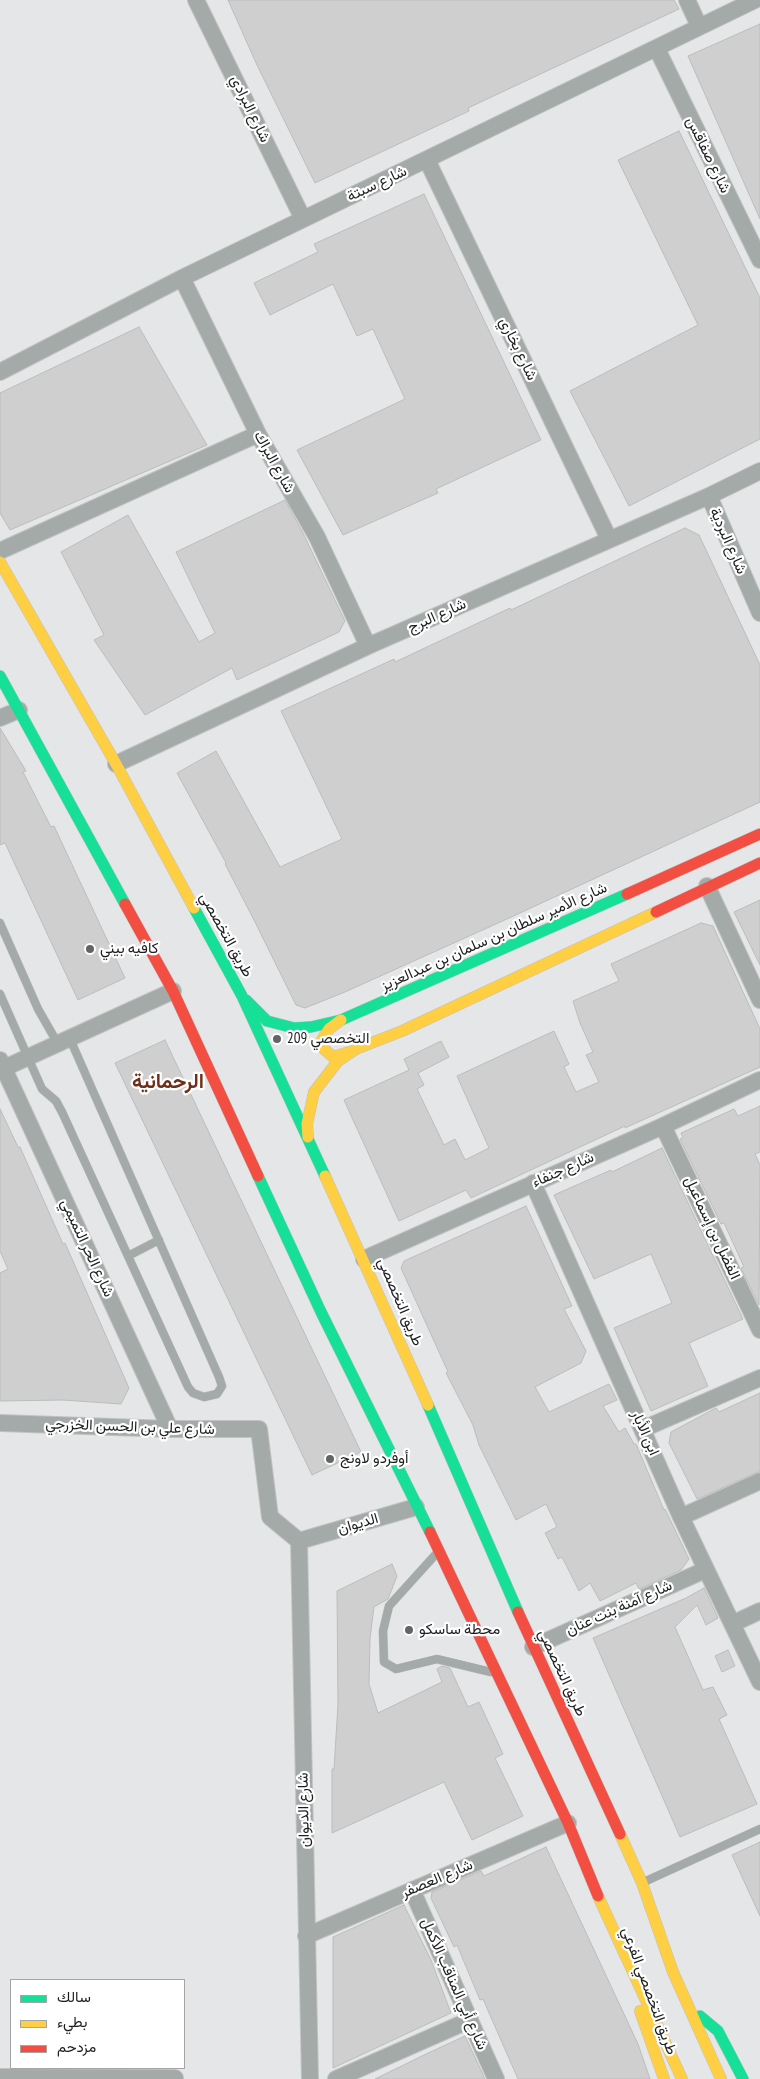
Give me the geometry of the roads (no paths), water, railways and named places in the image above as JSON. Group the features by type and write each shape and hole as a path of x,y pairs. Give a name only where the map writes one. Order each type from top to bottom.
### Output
{"main road":[{"name":"طريق التخصصي","path":"0,562 116,764 242,996 364,1259 533,1647 642,1883 674,1972 721,2079"},
{"path":"0,676 173,991 321,1312 440,1551 568,1823 605,1913 682,2079"},
{"name":"شارع الأمير سلطان بن سلمان بن عبدالعزيز","path":"242,996 267,1021 294,1028 311,1027 341,1020 556,927 760,834"},
{"path":"341,1020 329,1030 322,1040 324,1049 333,1057 402,1030 760,863"},
{"path":"308,1137 307,1124 314,1092 338,1061 356,1049"},
{"name":"طريق التخصصي الفرعي","path":"605,1913 664,2079"},
{"path":"688,2006 718,2031 743,2079"}],"street":[{"name":"شارع البرادي","path":"196,0 303,219"},
{"path":"687,0 699,26"},
{"name":"شارع سبتة","path":"0,372 182,278 755,0"},
{"name":"شارع صفاقس","path":"657,49 760,260"},
{"name":"شارع بخاري","path":"427,160 609,539"},
{"name":"شارع البراك","path":"182,278 258,434 317,537 368,646"},
{"path":"0,551 258,434"},
{"name":"شارع البرج","path":"116,764 368,646 709,496 760,471"},
{"name":"شارع البردية","path":"709,496 760,613"},
{"path":"0,718 18,710"},
{"path":"708,886 760,1000"},
{"path":"1,1066 28,1058 173,991"},
{"name":"شارع الحر التميمي","path":"1,1066 170,1429"},
{"name":"شارع جنفاء","path":"364,1259 663,1126 760,1080"},
{"name":"الفضل بن إسماعيل","path":"663,1126 760,1330"},
{"name":"ابن الأبار","path":"533,1183 705,1570 760,1682"},
{"path":"643,1429 760,1378"},
{"name":"شارع علي بن الحسن الخزرجي","path":"0,1423 259,1430 270,1517 299,1540"},
{"path":"681,1517 760,1481"},
{"name":"الديوان","path":"299,1540 416,1506"},
{"name":"شارع الديوان","path":"299,1540 310,2079"},
{"name":"شارع آمنة بنت عنان","path":"533,1647 705,1570"},
{"path":"732,1624 760,1612"},
{"name":"شارع العصفر","path":"306,1936 568,1823"},
{"name":"شارع أبي المناقب الأكمل","path":"412,1890 496,2079"},
{"path":"336,2079 470,2020"},
{"path":"0,2077 175,2078"}],"lane":[{"path":"0,923 38,1009 64,1041 159,1240 219,1377 222,1386 217,1394 204,1396 193,1393 188,1387 62,1112 56,1101 42,1089 0,994"},
{"path":"128,1256 159,1240"},
{"path":"440,1551 389,1606 383,1631 384,1662 396,1669 436,1659 498,1674"},
{"path":"642,1883 760,1829"}],"place":[{"name":"كافيه بيني","path":"90,949"},
{"name":"التخصصي 209","path":"277,1039"},
{"name":"أوفردو لاونج","path":"330,1459"},
{"name":"محطة ساسكو","path":"409,1630"}],"district":[{"name":"الرحمانية","path":"168,1082"}]}
